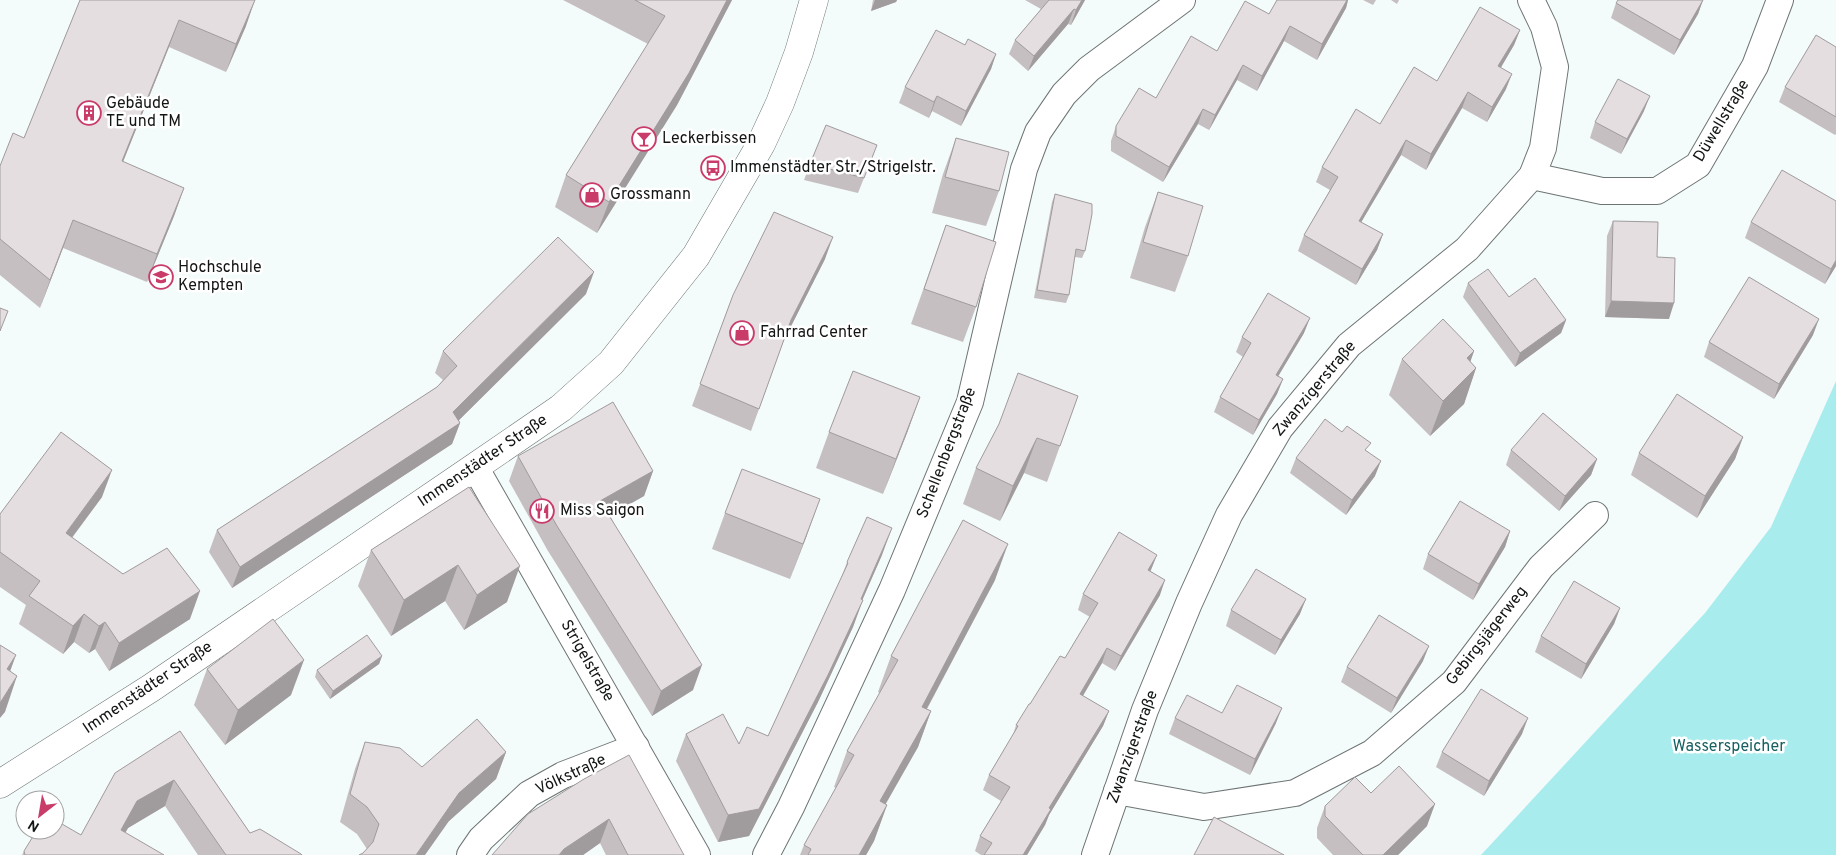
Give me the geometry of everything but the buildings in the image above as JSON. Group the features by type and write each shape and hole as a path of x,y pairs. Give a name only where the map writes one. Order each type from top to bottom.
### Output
{"street":[{"name":"Immenstädter Straße","path":"0,784 151,688 475,468 561,408 611,363 696,256 761,144 780,103 799,52 814,0"},
{"name":"Schellenbergstraße","path":"766,855 892,590 970,402 1024,169 1038,132 1064,94 1089,69 1182,0"},
{"name":"Zwanzigerstraße","path":"1095,855 1145,710 1189,603 1229,515 1280,428 1349,345 1467,249 1532,176 1543,148 1554,67 1544,27 1531,0"},
{"name":"Düwellstraße","path":"1532,176 1602,191 1657,191 1698,165 1755,66 1780,0"},
{"name":"Strigelstraße","path":"475,468 697,855"},
{"name":"Gebirgsjägerweg","path":"1117,791 1204,807 1295,793 1372,753 1454,682 1541,567 1595,515"},
{"name":"Völkstraße","path":"470,855 481,839 529,794 563,775 636,747"}],"green space":[{"name":"Wasserspeicher","path":"1836,381 1836,855 1481,855 1705,613 1771,527"}],"place":[{"name":"Gebäude TE und TM","path":"89,113"},
{"name":"Leckerbissen","path":"644,139"},
{"name":"Immenstädter Str./Strigelstr.","path":"713,168"},
{"name":"Grossmann","path":"592,195"},
{"name":"Hochschule Kempten","path":"161,277"},
{"name":"Fahrrad Center","path":"742,333"},
{"name":"Miss Saigon","path":"542,511"}]}
